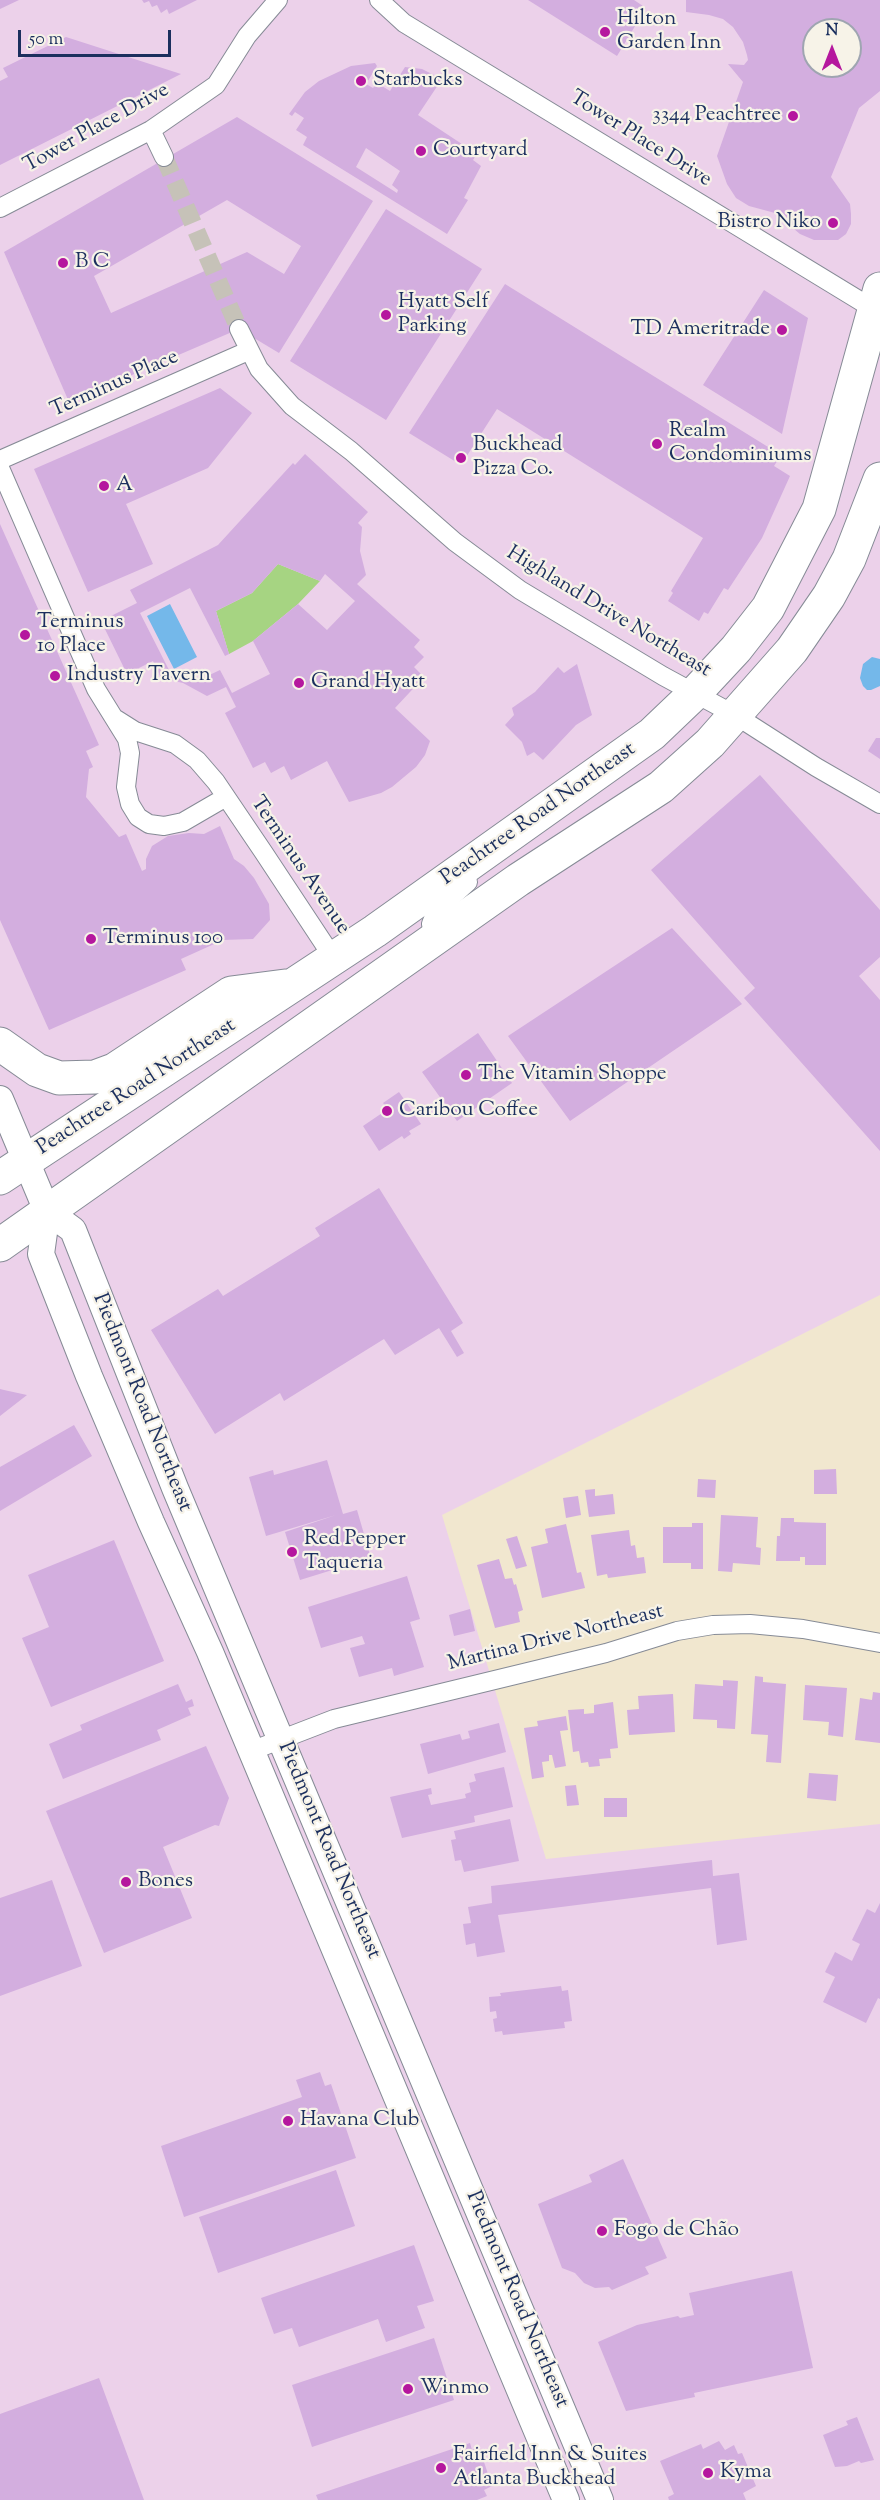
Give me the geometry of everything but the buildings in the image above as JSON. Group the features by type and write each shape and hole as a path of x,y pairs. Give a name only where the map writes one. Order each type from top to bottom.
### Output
{"highway":[{"name":"Peachtree Road Northeast","path":"0,1178 334,959 540,816 652,734 696,693 736,649 768,608 819,509 878,304"},
{"name":"Peachtree Road Northeast","path":"0,1245 518,880 661,788 705,748 792,650 829,596 849,559 880,479"},
{"path":"0,1044 37,1071 66,1080 95,1077 114,1071 231,993 296,984"}],"main road":[{"name":"Piedmont Road Northeast","path":"0,1099 47,1211 41,1254 89,1376 251,1751 566,2500"},
{"name":"Piedmont Road Northeast","path":"47,1211 73,1230 175,1488 600,2500"}],"street":[{"name":"Tower Place Drive","path":"0,208 151,130 216,85 247,36 278,0"},
{"name":"Tower Place Drive","path":"379,0 404,23 878,304"},
{"path":"151,130 164,158"},
{"name":"Highland Drive Northeast","path":"239,329 259,369 292,406 351,451 454,542 519,590 735,715 816,767 880,804"},
{"name":"Terminus Place","path":"0,460 248,351"},
{"name":"Terminus Avenue","path":"0,468 96,689 127,739 130,753 126,787 130,804 138,817 149,824 164,826 183,822 226,797"},
{"name":"Terminus Avenue","path":"114,718 135,731 175,744 197,760 226,797 334,959"},
{"path":"440,936 431,924 436,911 540,816"},
{"name":"Martina Drive Northeast","path":"251,1751 334,1719 606,1653 676,1631 713,1625 750,1624 803,1629 880,1643"}],"shaded area":[{"path":"0,0 880,0 880,1295 442,1515 546,1859 880,1824 880,2500 0,2500"}],"green space":[{"path":"278,564 320,581 298,604 253,641 229,654 216,611 252,593"}],"water":[{"path":"170,604 197,657 174,669 147,616"},
{"path":"872,657 880,659 880,686 867,690 860,678 863,664"}],"tunnel":[{"path":"164,157 239,329"}],"place":[{"name":"Hilton Garden Inn","path":"605,32"},
{"name":"Starbucks","path":"361,81"},
{"name":"3344 Peachtree","path":"793,116"},
{"name":"Courtyard","path":"421,151"},
{"name":"Bistro Niko","path":"833,223"},
{"name":"B C","path":"63,263"},
{"name":"Hyatt Self Parking","path":"386,315"},
{"name":"TD Ameritrade","path":"782,330"},
{"name":"Realm Condominiums","path":"657,444"},
{"name":"Buckhead Pizza Co.","path":"461,458"},
{"name":"A","path":"104,486"},
{"name":"Terminus 10 Place","path":"25,635"},
{"name":"Industry Tavern","path":"55,676"},
{"name":"Grand Hyatt","path":"299,683"},
{"name":"Terminus 100","path":"91,939"},
{"name":"The Vitamin Shoppe","path":"466,1075"},
{"name":"Caribou Coffee","path":"387,1111"},
{"name":"Red Pepper Taqueria","path":"292,1552"},
{"name":"Bones","path":"126,1882"},
{"name":"Havana Club","path":"288,2121"},
{"name":"Fogo de Chão","path":"602,2231"},
{"name":"Winmo","path":"408,2389"},
{"name":"Fairfield Inn & Suites Atlanta Buckhead","path":"441,2468"},
{"name":"Kyma","path":"708,2473"}]}
